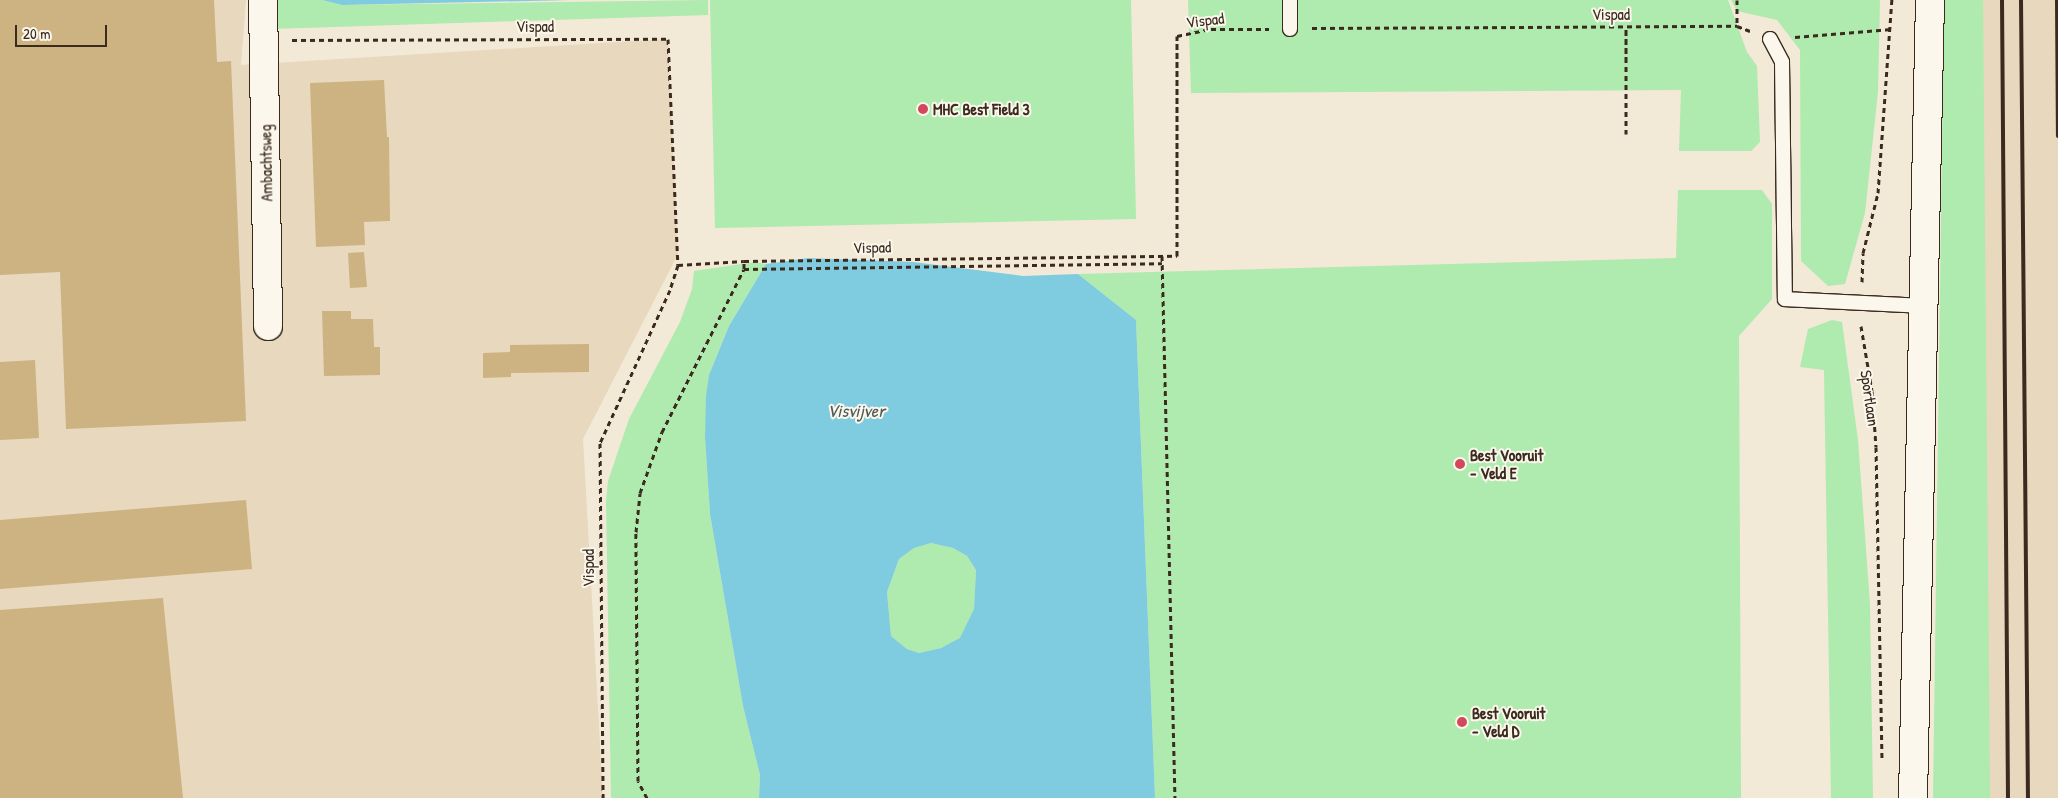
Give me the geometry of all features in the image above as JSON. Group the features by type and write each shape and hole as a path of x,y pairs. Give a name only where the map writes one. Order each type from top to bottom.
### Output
{"street":[{"name":"Ambachtsweg","path":"263,0 268,326"},
{"path":"1913,798 1930,0"}],"lane":[{"path":"1290,0 1290,28"},
{"path":"1770,39 1782,62 1785,299 1923,306"}],"path":[{"path":"1737,0 1737,26"},
{"name":"Sportlaan","path":"1882,769 1876,448 1872,391 1860,338 1863,253 1878,193 1892,29 1892,0"},
{"name":"Vispad","path":"678,265 744,261 1177,256 1177,36 1211,29 1737,26 1770,39 1892,29"},
{"path":"1626,27 1626,134"},
{"name":"Vispad","path":"265,40 668,38 678,265 670,290 600,443 603,798"},
{"path":"1162,256 1175,798"},
{"path":"647,798 638,781 636,532 640,493 662,432 744,269 744,261"},
{"path":"744,269 1162,263"}],"shaded area":[{"path":"0,0 246,0 241,65 668,39 678,254 583,439 603,798 0,798"},
{"path":"1948,0 2058,0 2058,798 1936,798"}],"green space":[{"path":"272,0 322,0 342,5 708,0 708,15 273,29"},
{"name":"MHC Best Field 3","path":"710,0 1131,0 1136,219 715,228"},
{"path":"1188,0 1728,0 1747,52 1757,66 1760,142 1751,151 1679,151 1681,90 1191,93"},
{"path":"1731,0 1880,0 1878,92 1865,213 1845,284 1828,286 1801,261 1800,50 1777,20 1737,11"},
{"path":"1944,0 1983,0 1990,798 1933,798"},
{"path":"1678,190 1762,190 1772,204 1772,299 1739,336 1741,798 1155,798 1136,320 1078,274 1676,258"},
{"path":"755,262 766,264 729,326 709,375 705,437 710,514 743,706 760,775 759,798 611,798 606,501 608,481 629,419 680,322 692,289 694,271"},
{"path":"1832,320 1842,322 1858,440 1870,604 1873,798 1831,798 1824,370 1800,367 1808,329"},
{"path":"931,543 953,548 967,556 976,570 974,610 961,638 941,648 919,653 907,649 891,636 887,592 899,559 914,548"}],"water":[{"path":"322,0 571,0 342,5"},
{"name":"Visvijver","path":"808,258 913,262 1023,276 1078,274 1136,320 1155,798 759,798 760,775 743,706 710,514 705,437 706,396 709,375 729,326 766,264","holes":["931,543 953,548 967,556 976,570 974,609 960,638 941,648 919,653 907,649 891,636 887,592 899,559 914,548"]}],"building":[{"path":"0,0 214,0 217,62 231,61 246,421 66,429 60,272 0,275"},
{"path":"384,80 387,137 389,137 390,221 364,222 365,245 316,247 310,83"},
{"path":"364,252 367,287 350,288 348,253"},
{"path":"322,311 351,311 351,319 373,319 374,347 380,347 380,375 324,376"},
{"path":"589,344 589,372 511,373 511,377 483,378 483,353 510,352 510,345"},
{"path":"35,360 39,438 0,440 0,362"},
{"path":"246,500 252,569 0,589 0,520"},
{"path":"163,598 183,798 0,798 0,610"}],"railway":[{"path":"2002,0 2008,798"},
{"path":"2021,0 2028,798"},
{"path":"2057,0 2058,136"}],"place":[{"name":"MHC Best Field 3","path":"923,109"},
{"name":"Best Vooruit - Veld E","path":"1460,464"},
{"name":"Best Vooruit - Veld D","path":"1462,722"}]}
